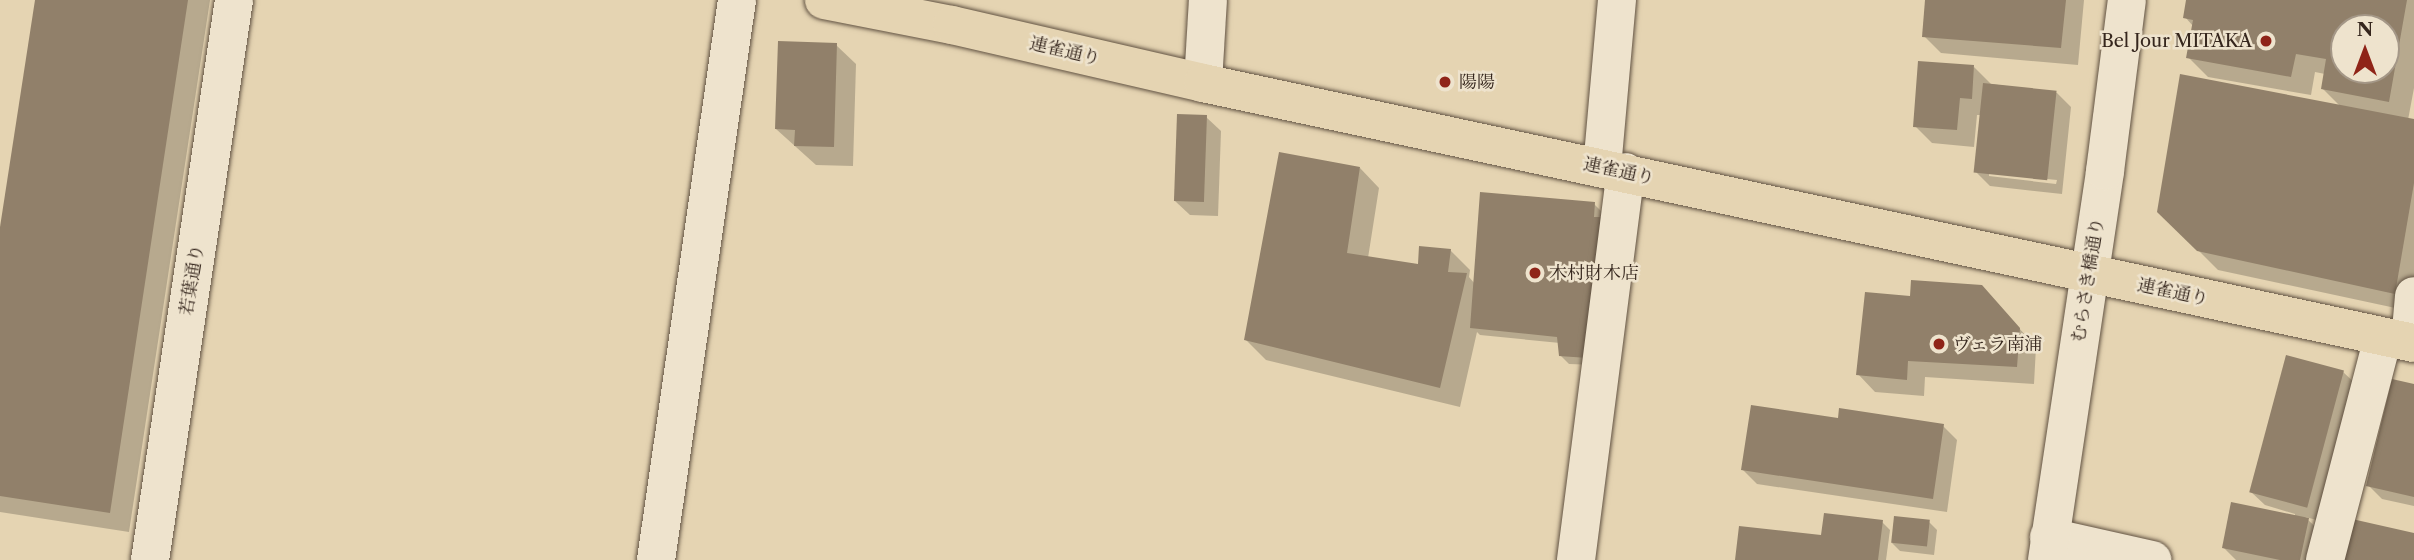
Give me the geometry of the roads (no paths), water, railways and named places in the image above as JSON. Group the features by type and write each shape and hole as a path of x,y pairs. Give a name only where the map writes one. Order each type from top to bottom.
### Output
{"main road":[{"name":"連雀通り","path":"824,0 952,13 1203,83 2402,341"}],"street":[{"name":"若葉通り","path":"150,560 234,0"},
{"path":"656,560 737,0"},
{"path":"1203,83 1208,0"},
{"path":"1576,560 1614,170 1617,0"},
{"name":"むらさき橋通り","path":"2048,549 2127,0"},
{"path":"2325,560 2402,341 2414,296"},
{"path":"2048,549 2152,560"}],"place":[{"name":"Bel Jour MITAKA","path":"2266,41"},
{"name":"陽陽","path":"1445,82"},
{"name":"木村財木店","path":"1535,273"},
{"name":"ヴェラ南浦","path":"1939,344"}]}
